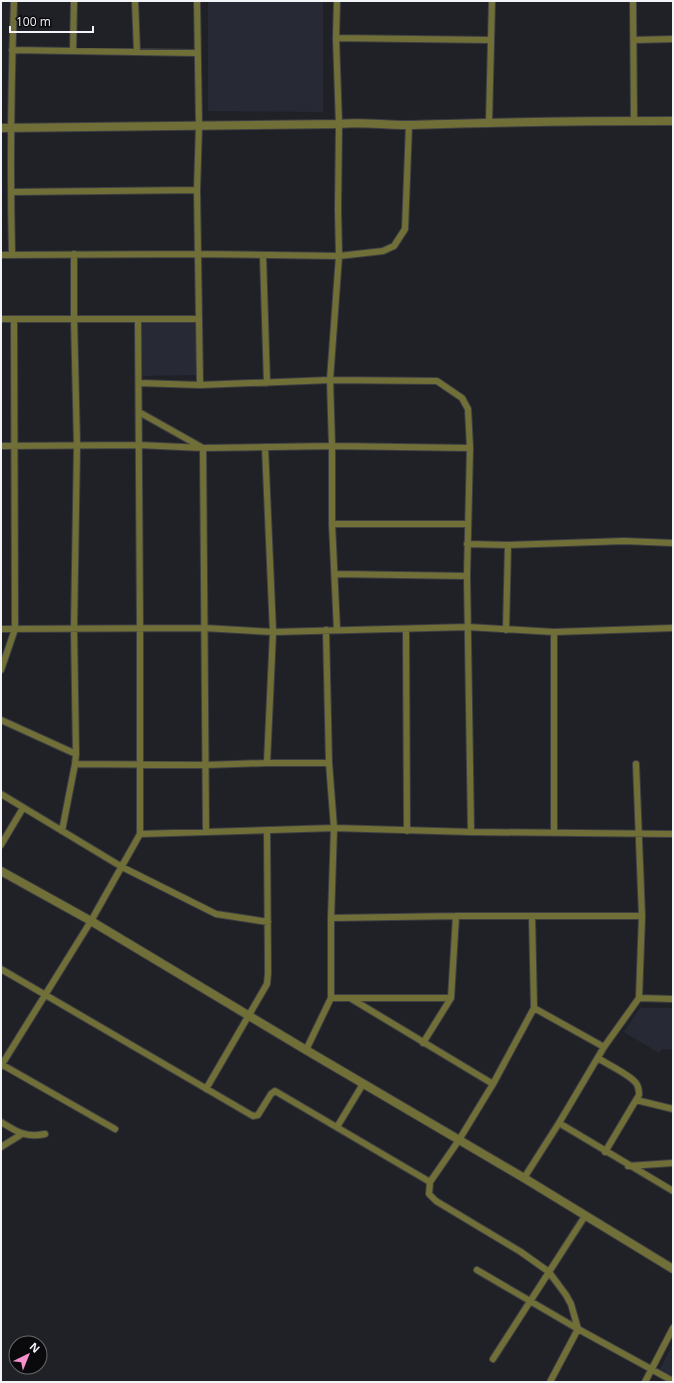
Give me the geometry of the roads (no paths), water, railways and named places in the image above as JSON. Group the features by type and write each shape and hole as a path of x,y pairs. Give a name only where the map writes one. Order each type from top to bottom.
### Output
{"street":[{"path":"12,254 12,50 14,1"},
{"path":"73,51 74,1"},
{"path":"135,1 136,52"},
{"path":"197,1 199,126 197,190 200,385"},
{"path":"337,1 336,38 339,124 339,256 330,380 332,524 337,630"},
{"path":"489,122 492,1"},
{"path":"633,1 634,121"},
{"path":"336,38 491,40"},
{"path":"634,40 673,39"},
{"path":"12,50 197,53"},
{"path":"1,128 351,123 409,125 489,122 673,121"},
{"path":"1,255 198,254 339,256 383,251 394,246 405,229 409,125"},
{"path":"11,192 197,190"},
{"path":"62,831 76,754 74,629 77,445 74,254"},
{"path":"263,256 267,383"},
{"path":"1,319 199,319"},
{"path":"1,670 15,629 14,319"},
{"path":"115,1129 1,1065 91,921 140,834 138,319"},
{"path":"139,383 200,385 330,380 437,381 462,398 468,409 470,448 467,576 471,832"},
{"path":"139,412 203,448"},
{"path":"1,446 139,444 203,448 332,446 470,448"},
{"path":"265,447 273,632 267,763"},
{"path":"203,448 206,832"},
{"path":"332,524 468,524"},
{"path":"467,544 508,545 610,541 673,543"},
{"path":"506,630 508,545"},
{"path":"335,574 467,576"},
{"path":"1,629 204,628 273,632 468,627 554,632 673,628"},
{"path":"406,629 407,830"},
{"path":"306,1050 331,998 331,918 334,828 329,764 326,630"},
{"path":"554,632 554,832"},
{"path":"1,720 76,754"},
{"path":"75,764 329,764"},
{"path":"524,1178 559,1123 604,1047 640,998 642,916 636,764"},
{"path":"1,794 122,867 216,914 268,922"},
{"path":"1,844 23,808"},
{"path":"140,834 334,828 471,832 673,834"},
{"path":"206,1089 267,984 267,830"},
{"path":"1,871 91,921 363,1084 524,1178 673,1269"},
{"path":"423,1043 451,998 456,916"},
{"path":"532,916 534,1008 493,1084 459,1140 430,1182 429,1194 436,1200 521,1252 549,1272 566,1294 578,1329 550,1382"},
{"path":"331,918 642,916"},
{"path":"1,969 253,1116 258,1114 271,1094 275,1091 430,1182"},
{"path":"331,998 451,998"},
{"path":"350,998 493,1084"},
{"path":"640,998 673,999"},
{"path":"534,1008 604,1047"},
{"path":"598,1058 632,1079 637,1084 639,1089 639,1095 605,1152"},
{"path":"337,1127 363,1084"},
{"path":"636,1100 673,1109"},
{"path":"1,1122 22,1134 34,1136 45,1134"},
{"path":"559,1123 628,1166 673,1191"},
{"path":"1,1147 22,1134"},
{"path":"628,1166 673,1163"},
{"path":"493,1359 585,1216"},
{"path":"477,1270 578,1329 673,1381"},
{"path":"645,1382 673,1328"}]}
